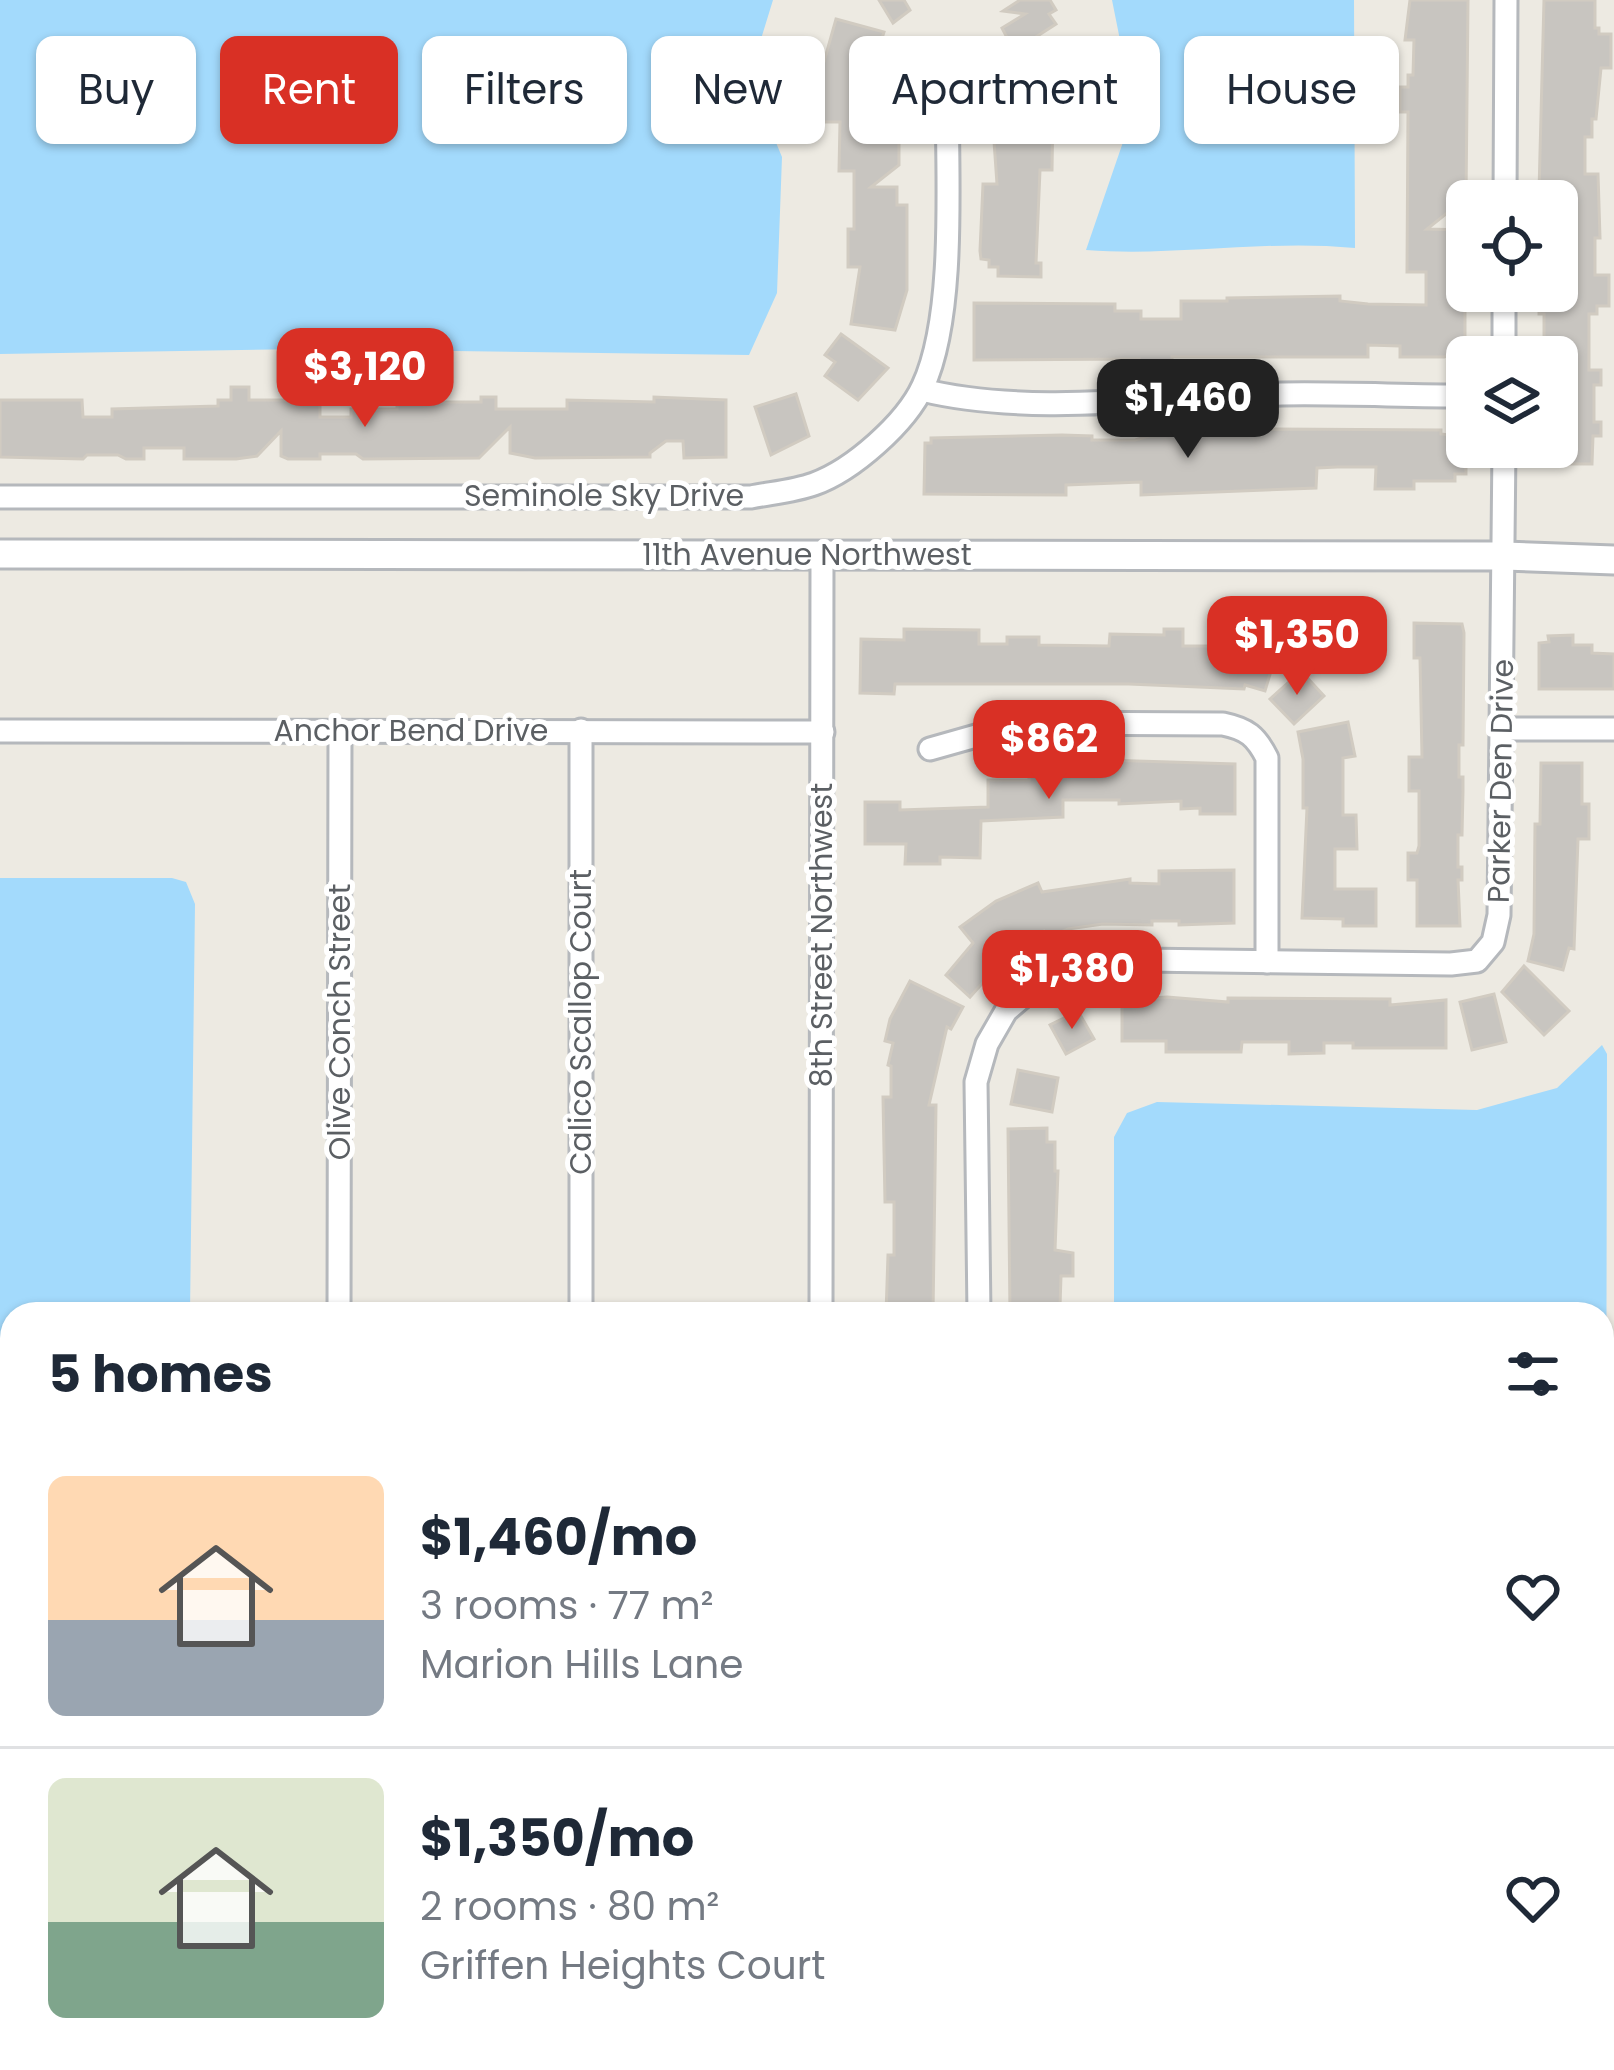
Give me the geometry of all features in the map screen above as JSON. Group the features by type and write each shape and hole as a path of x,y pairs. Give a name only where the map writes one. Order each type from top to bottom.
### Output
{"street":[{"path":"1505,180 1506,0"},
{"name":"Seminole Sky Drive","path":"0,497 751,497 813,484 848,467 889,431 922,390 938,345 944,305 946,144"},
{"path":"922,390 963,400 1169,402 1280,394 1446,396"},
{"name":"Parker Den Drive","path":"980,1302 976,1082 987,1044 1006,1011 1054,973 1082,963 1451,964 1477,961 1493,942 1499,915 1504,468"},
{"name":"11th Avenue Northwest","path":"0,554 1614,560"},
{"name":"8th Street Northwest","path":"821,1302 822,556"},
{"path":"930,749 1022,723 1244,728 1257,738 1267,758 1267,962"},
{"path":"1502,729 1614,730"},
{"name":"Calico Scallop Court","path":"581,730 581,1302"},
{"name":"Anchor Bend Drive","path":"0,731 823,732"},
{"name":"Olive Conch Street","path":"339,1302 340,731"}],"water":[{"path":"0,0 773,0 762,36 651,36 651,144 777,144 782,157 777,293 749,355 306,349 0,354"},
{"path":"1112,0 1354,0 1354,36 1184,36 1184,144 1355,144 1355,248 1086,250 1122,144 1160,144 1160,36 1119,36"},
{"path":"0,878 172,878 186,882 195,904 190,1302 0,1302"},
{"path":"1602,1045 1607,1054 1607,1302 1114,1302 1114,1137 1127,1113 1157,1102 1477,1110 1557,1088"}],"building":[{"path":"879,0 904,0 910,10 893,23"},
{"path":"1020,0 1050,0 1056,10 1049,14 1056,24 1037,36 1006,36 1002,28 1025,14 1003,11"},
{"path":"1410,0 1468,0 1466,180 1446,180 1446,214 1427,229 1446,230 1446,312 1465,312 1465,336 1446,336 1446,356 1400,357 1400,346 1368,345 1368,357 1172,357 1172,362 1164,363 1139,363 1139,359 974,360 974,303 1115,304 1115,311 1141,311 1141,319 1181,319 1181,301 1227,298 1340,296 1340,301 1368,304 1426,305 1426,272 1407,272 1408,112 1400,112 1400,87 1408,87 1408,75 1413,75 1414,40 1405,40"},
{"path":"1544,0 1595,0 1595,28 1599,34 1611,34 1611,68 1601,68 1592,137 1585,137 1585,174 1598,174 1600,238 1595,238 1595,275 1609,275 1609,306 1597,306 1597,314 1589,314 1589,370 1601,370 1601,385 1594,385 1594,422 1601,422 1601,436 1593,436 1592,464 1578,464 1578,336 1544,336 1544,314 1539,314 1578,312 1578,180 1539,180"},
{"path":"836,19 884,32 883,36 849,36 849,144 899,144 899,165 871,187 897,187 897,205 907,205 907,290 895,330 851,324 860,267 848,267 848,229 854,229 854,171 839,171 840,122 825,122 825,58"},
{"path":"994,144 1052,144 1052,170 1040,170 1036,263 1041,263 1041,277 998,276 998,267 989,267 989,260 981,259 983,184 997,184"},
{"path":"841,334 888,368 858,400 825,376 835,362 825,355"},
{"path":"231,387 249,387 249,400 320,400 320,417 351,417 351,409 397,409 397,402 481,402 481,397 496,397 496,409 567,409 567,400 726,400 726,457 684,458 683,441 666,441 650,457 535,458 510,453 510,427 479,458 363,459 356,454 320,454 320,459 288,459 281,456 281,431 257,456 236,459 184,459 184,448 144,448 144,459 118,455 0,457 0,400 82,400 83,417 112,417 112,409 218,406 218,400 231,400"},
{"path":"796,394 809,436 771,455 755,407"},
{"path":"1274,429 1441,430 1446,435 1446,468 1466,468 1466,474 1455,474 1455,481 1414,481 1414,489 1375,489 1376,467 1337,467 1317,468 1316,488 1141,495 1141,482 1066,485 1066,495 924,494 925,443 931,443 931,438 1062,435 1135,440"},
{"path":"1414,623 1462,624 1464,633 1460,926 1417,926 1417,880 1408,880 1408,853 1417,853 1419,846 1419,791 1409,791 1409,757 1422,757 1420,658 1414,658"},
{"path":"904,629 979,630 979,644 1007,644 1007,637 1039,637 1039,645 1109,646 1110,634 1164,635 1164,629 1183,629 1183,646 1243,646 1246,635 1279,644 1265,691 1245,685 1244,689 895,684 894,694 860,693 861,639 904,640"},
{"path":"1573,635 1573,645 1592,645 1592,653 1614,654 1614,689 1539,689 1539,643 1549,642 1548,636"},
{"path":"1301,671 1324,696 1294,724 1270,699"},
{"path":"1348,722 1355,756 1343,758 1343,815 1356,815 1357,849 1335,849 1335,889 1376,889 1376,926 1302,918 1307,808 1303,808 1298,732"},
{"path":"1070,759 1235,764 1235,814 1200,814 1200,808 1181,809 1181,801 1063,800 1063,817 981,821 980,858 940,857 940,864 905,864 906,844 865,844 865,802 900,802 900,810 988,807 988,780 1029,780 1029,762 1070,766"},
{"path":"1541,763 1582,763 1582,804 1589,804 1589,839 1578,839 1574,949 1569,948 1563,970 1528,961 1534,934"},
{"path":"1234,870 1234,923 1103,924 1068,929 1047,938 1044,931 996,968 970,997 946,975 973,943 960,927 996,901 1038,883 1042,892 1130,879 1130,883 1159,884 1159,871"},
{"path":"1524,966 1569,1011 1544,1035 1502,992"},
{"path":"910,981 963,1007 951,1029 947,1027 929,1105 936,1105 933,1302 886,1302 888,1255 894,1255 894,1202 885,1202 883,1097 891,1097 888,1065 893,1043 885,1041 890,1019"},
{"path":"1494,994 1506,1042 1472,1050 1460,1002"},
{"path":"1167,997 1228,1002 1228,998 1390,999 1390,1005 1446,1000 1446,1048 1353,1048 1353,1043 1324,1043 1324,1053 1289,1054 1289,1042 1242,1042 1241,1052 1166,1052 1166,1041 1122,1041 1122,1000"},
{"path":"1078,1011 1094,1039 1066,1054 1050,1025"},
{"path":"1018,1070 1058,1078 1052,1112 1011,1104"},
{"path":"1047,1128 1047,1142 1055,1142 1055,1250 1073,1253 1073,1276 1061,1276 1060,1302 1010,1302 1008,1129"}]}
